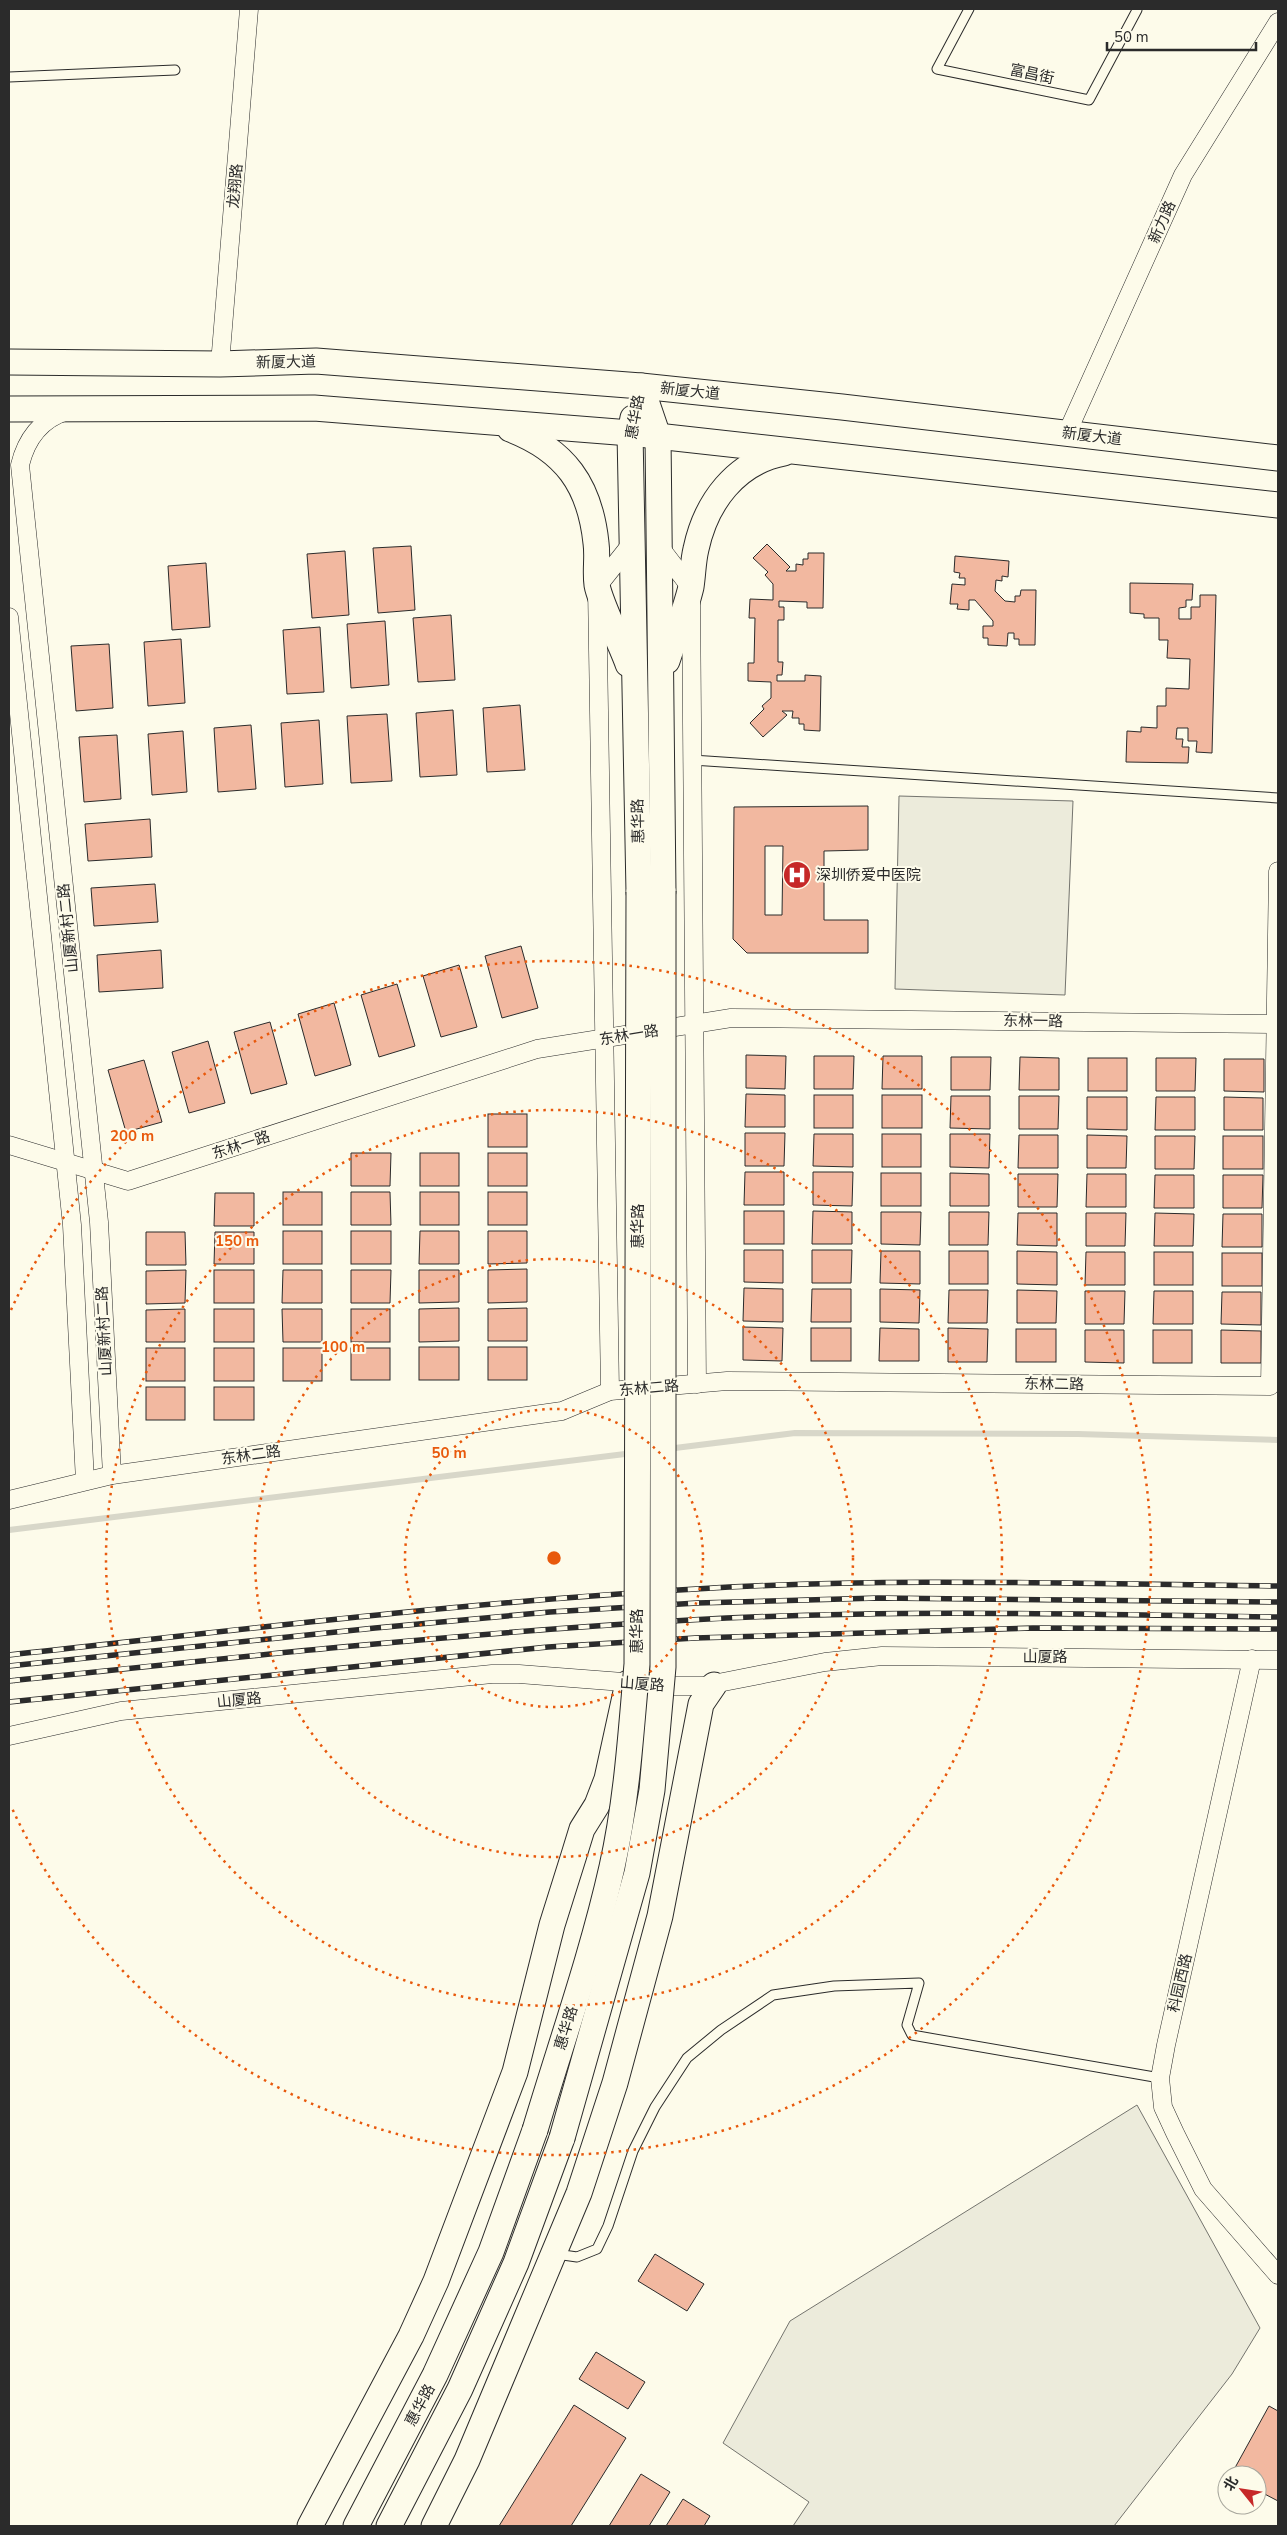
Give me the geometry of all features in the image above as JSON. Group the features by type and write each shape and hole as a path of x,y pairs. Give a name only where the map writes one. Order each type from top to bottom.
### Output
{"main road":[{"name":"新厦大道","path":"9,362 220,364 316,361 641,386 1278,458"},
{"name":"惠华路","path":"389,2526 460,2389 516,2263 562,2138 637,1873 652,1790 663,1666 651,891 635,679 630,433 641,386"},
{"name":"惠华路","path":"356,2526 436,2376 491,2252 535,2130 589,1954 612,1867 628,1778 637,1664 651,891 661,680 658,436 641,386"},
{"path":"9,409 314,408 630,433 1278,505"},
{"path":"494,422 530,436 557,455 578,478 591,508 596,544 597,587 635,679"},
{"path":"661,680 690,588 696,548 707,515 725,486 745,468 770,456 797,451"},
{"path":"310,2526 411,2336 436,2281 515,2072 552,1925 582,1829 597,1805 607,1779 628,1683"},
{"path":"434,2526 467,2460 579,2193 615,2084 660,1916 701,1704 714,1685"}],"street":[{"name":"龙翔路","path":"220,364 249,9"},
{"name":"新力路","path":"1067,433 1183,175 1278,22"},
{"name":"山厦新村二路","path":"74,409 62,412 42,424 27,443 20,465 99,1222 112,1475"},
{"path":"610,1391 597,587 632,542"},
{"path":"659,546 690,588 698,1384"},
{"name":"山厦新村二路","path":"9,618 72,1225 85,1481"},
{"path":"1276,1024 1278,870"},
{"name":"东林一路","path":"9,1146 128,1182 537,1049 731,1018 1276,1024"},
{"name":"东林二路","path":"9,1500 112,1475 562,1411 610,1391 698,1384 829,1381 1270,1386 1276,1024"},
{"name":"山厦路","path":"9,1736 121,1712 492,1674 519,1674 675,1686 714,1685 825,1662 882,1656 1278,1660"},
{"name":"科园西路","path":"1252,1659 1160,2078 1163,2107 1203,2189 1278,2275"}],"lane":[{"name":"富昌街","path":"969,9 937,69 1089,100 1137,10"},
{"path":"9,78 175,70"},
{"path":"692,760 1278,798"},
{"path":"554,2254 576,2257 596,2249 608,2226 633,2151 655,2107 687,2058 721,2030 773,1995 834,1986 919,1983 907,2025 912,2035 1160,2078"}],"shaded area":[{"path":"899,796 1073,801 1065,995 895,989"},
{"path":"1137,2105 1260,2328 1232,2374 1114,2526 793,2526 809,2502 723,2443 790,2321"}],"building":[{"path":"767,544 790,567 786,571 796,571 796,564 803,565 803,559 808,559 808,553 824,553 823,608 807,608 807,602 779,601 779,607 784,607 784,620 778,620 778,662 783,662 782,675 777,675 777,681 805,681 805,675 821,676 820,731 804,730 804,724 799,724 799,718 792,718 793,711 782,711 787,715 763,737 750,723 764,709 762,706 771,698 771,682 748,681 748,663 754,663 755,618 749,618 750,599 773,600 773,584 765,575 768,572 753,558"},
{"path":"411,546 415,610 378,613 373,548"},
{"path":"345,551 349,615 312,618 307,554"},
{"path":"955,556 1009,561 1008,577 1002,576 1002,581 996,580 995,591 1005,601 1015,602 1015,596 1020,596 1021,590 1036,590 1035,645 1019,645 1019,639 1014,639 1014,633 1008,633 1007,646 988,645 988,638 983,638 983,626 993,626 993,621 975,600 969,600 969,610 957,609 958,604 950,604 952,584 965,585 965,578 959,578 960,573 954,572"},
{"path":"206,563 210,627 172,630 168,566"},
{"path":"1130,583 1193,584 1192,600 1186,600 1186,607 1179,608 1179,619 1191,619 1191,607 1200,607 1200,595 1216,595 1212,753 1196,752 1197,741 1188,741 1188,728 1177,728 1176,739 1183,739 1182,747 1189,747 1188,763 1126,762 1127,731 1141,732 1141,727 1157,728 1157,706 1166,706 1166,688 1189,689 1190,659 1167,658 1168,640 1159,640 1159,618 1144,618 1144,614 1130,613"},
{"path":"451,615 455,680 418,682 413,618"},
{"path":"385,621 389,685 351,688 347,624"},
{"path":"320,627 324,692 287,694 283,630"},
{"path":"181,639 185,703 148,706 144,642"},
{"path":"109,644 113,708 76,711 71,646"},
{"path":"520,705 525,770 487,772 483,708"},
{"path":"453,710 457,775 420,777 416,713"},
{"path":"387,714 392,781 351,783 347,716"},
{"path":"319,720 323,784 285,787 281,723"},
{"path":"251,725 256,789 218,792 214,728"},
{"path":"183,731 187,792 152,795 148,734"},
{"path":"117,735 121,799 84,802 79,737"},
{"path":"868,806 868,850 824,851 824,920 868,920 868,953 747,953 733,939 734,807","holes":["765,846 783,846 782,915 765,915"]},
{"path":"150,819 152,857 88,861 85,824"},
{"path":"155,884 158,922 94,926 91,888"},
{"path":"521,946 538,1008 502,1018 485,956"},
{"path":"161,950 163,988 99,992 97,955"},
{"path":"459,965 477,1027 441,1037 423,976"},
{"path":"397,984 415,1046 379,1057 361,995"},
{"path":"334,1003 351,1065 315,1076 298,1014"},
{"path":"270,1022 287,1084 251,1094 234,1032"},
{"path":"208,1041 225,1103 189,1113 172,1052"},
{"path":"746,1055 786,1056 785,1089 746,1088"},
{"path":"814,1056 854,1056 853,1089 814,1089"},
{"path":"883,1056 922,1056 922,1089 882,1089"},
{"path":"951,1057 991,1057 990,1090 951,1090"},
{"path":"1020,1057 1059,1058 1059,1090 1019,1090"},
{"path":"1088,1058 1127,1058 1127,1091 1088,1091"},
{"path":"1156,1058 1196,1058 1195,1091 1156,1091"},
{"path":"1224,1059 1264,1059 1264,1092 1224,1091"},
{"path":"144,1060 162,1122 126,1132 108,1070"},
{"path":"746,1094 785,1095 785,1127 745,1127"},
{"path":"814,1095 853,1095 853,1128 814,1128"},
{"path":"882,1095 922,1095 922,1128 882,1128"},
{"path":"951,1096 990,1096 990,1129 950,1128"},
{"path":"1019,1096 1059,1096 1058,1129 1019,1129"},
{"path":"1087,1097 1127,1097 1127,1130 1087,1129"},
{"path":"1156,1097 1195,1097 1195,1130 1155,1130"},
{"path":"1224,1097 1263,1098 1263,1130 1224,1130"},
{"path":"488,1114 527,1114 527,1147 488,1147"},
{"path":"745,1133 785,1133 784,1166 745,1166"},
{"path":"814,1134 853,1134 853,1167 813,1166"},
{"path":"882,1134 921,1134 921,1167 882,1167"},
{"path":"950,1134 990,1134 989,1168 950,1167"},
{"path":"1019,1135 1058,1135 1058,1168 1018,1168"},
{"path":"1087,1135 1127,1136 1126,1168 1087,1168"},
{"path":"1155,1136 1195,1136 1194,1169 1155,1169"},
{"path":"1223,1136 1263,1136 1263,1169 1223,1169"},
{"path":"351,1153 391,1153 390,1186 351,1186"},
{"path":"420,1153 459,1153 459,1186 420,1186"},
{"path":"488,1153 527,1153 527,1186 488,1186"},
{"path":"745,1172 784,1172 784,1205 744,1205"},
{"path":"813,1172 853,1172 852,1206 813,1205"},
{"path":"881,1173 921,1173 921,1206 881,1206"},
{"path":"950,1173 989,1174 989,1206 950,1206"},
{"path":"1018,1174 1058,1174 1057,1207 1018,1207"},
{"path":"1087,1174 1126,1174 1126,1207 1086,1207"},
{"path":"1155,1175 1194,1175 1194,1208 1154,1208"},
{"path":"1223,1175 1263,1175 1262,1208 1223,1208"},
{"path":"283,1192 322,1192 322,1225 283,1225"},
{"path":"351,1192 390,1192 391,1225 351,1225"},
{"path":"420,1192 459,1192 459,1225 420,1225"},
{"path":"488,1192 527,1192 527,1225 488,1225"},
{"path":"215,1193 254,1193 254,1226 214,1226"},
{"path":"744,1211 784,1211 784,1244 744,1244"},
{"path":"813,1211 852,1212 852,1244 812,1244"},
{"path":"881,1212 921,1212 920,1245 881,1244"},
{"path":"949,1212 989,1212 988,1245 949,1245"},
{"path":"1018,1213 1057,1213 1057,1246 1017,1245"},
{"path":"1086,1213 1126,1213 1125,1246 1086,1246"},
{"path":"1155,1213 1194,1214 1193,1246 1154,1246"},
{"path":"1223,1214 1262,1214 1262,1247 1222,1247"},
{"path":"283,1231 322,1231 322,1264 283,1264"},
{"path":"351,1231 391,1231 391,1264 351,1264"},
{"path":"420,1231 459,1231 459,1264 419,1264"},
{"path":"488,1231 527,1231 527,1263 488,1264"},
{"path":"146,1232 185,1232 186,1265 146,1265"},
{"path":"215,1232 254,1232 254,1264 214,1264"},
{"path":"744,1250 783,1250 783,1283 744,1282"},
{"path":"812,1250 852,1250 851,1283 812,1283"},
{"path":"881,1251 920,1251 920,1284 880,1283"},
{"path":"949,1251 988,1251 988,1284 949,1284"},
{"path":"1017,1251 1057,1252 1057,1285 1017,1284"},
{"path":"1086,1252 1125,1252 1125,1285 1085,1285"},
{"path":"1154,1252 1193,1252 1193,1285 1154,1285"},
{"path":"1222,1253 1262,1253 1262,1286 1222,1286"},
{"path":"527,1269 527,1302 488,1303 488,1270"},
{"path":"186,1270 185,1303 146,1304 146,1271"},
{"path":"214,1270 254,1270 254,1303 214,1303"},
{"path":"283,1270 322,1270 322,1303 282,1303"},
{"path":"351,1270 391,1270 390,1303 351,1303"},
{"path":"419,1270 459,1270 459,1302 419,1303"},
{"path":"744,1288 783,1289 783,1322 743,1321"},
{"path":"812,1289 851,1289 851,1322 811,1322"},
{"path":"880,1289 920,1290 919,1323 880,1322"},
{"path":"949,1290 988,1290 987,1323 948,1323"},
{"path":"1017,1290 1057,1291 1056,1323 1017,1323"},
{"path":"1085,1291 1125,1291 1124,1324 1085,1324"},
{"path":"1154,1291 1193,1291 1193,1324 1153,1324"},
{"path":"1222,1292 1261,1292 1261,1325 1221,1324"},
{"path":"459,1308 459,1341 419,1342 419,1309"},
{"path":"527,1308 527,1341 488,1341 488,1309"},
{"path":"185,1309 185,1342 146,1342 146,1310"},
{"path":"214,1309 254,1309 254,1342 214,1342"},
{"path":"282,1309 322,1309 322,1342 283,1342"},
{"path":"351,1309 390,1309 390,1342 351,1342"},
{"path":"743,1327 783,1328 782,1361 743,1360"},
{"path":"811,1328 851,1328 851,1361 811,1361"},
{"path":"880,1328 919,1329 919,1361 879,1361"},
{"path":"948,1328 988,1329 987,1362 948,1362"},
{"path":"1016,1329 1056,1329 1056,1362 1016,1362"},
{"path":"1085,1330 1124,1330 1124,1363 1085,1362"},
{"path":"1153,1330 1192,1330 1192,1363 1153,1363"},
{"path":"1221,1330 1261,1331 1261,1363 1221,1363"},
{"path":"419,1347 459,1347 459,1380 419,1380"},
{"path":"488,1347 527,1347 527,1380 488,1380"},
{"path":"146,1348 185,1348 185,1381 146,1381"},
{"path":"214,1348 254,1348 254,1381 214,1381"},
{"path":"283,1348 322,1348 322,1381 283,1381"},
{"path":"351,1348 390,1348 390,1380 351,1380"},
{"path":"146,1387 185,1387 185,1420 146,1420"},
{"path":"214,1387 254,1387 254,1420 214,1420"},
{"path":"655,2254 704,2284 687,2311 638,2281"},
{"path":"596,2352 645,2382 628,2409 579,2379"},
{"path":"574,2405 626,2438 571,2526 499,2526"},
{"path":"1269,2406 1278,2411 1278,2501 1267,2495 1267,2465 1237,2465"},
{"path":"641,2474 670,2492 649,2526 609,2526"},
{"path":"683,2499 710,2516 704,2526 666,2526"}],"waterway":[{"path":"667,1449 795,1433 1078,1434 1278,1440"},
{"path":"9,1530 633,1453"}],"railway":[{"path":"9,1655 524,1601 769,1585 914,1582 1278,1586"},
{"path":"9,1666 375,1628 550,1612 697,1603 878,1598 1278,1602"},
{"path":"9,1681 434,1639 690,1620 911,1613 1278,1617"},
{"path":"9,1702 548,1647 695,1638 1033,1628 1278,1629"}],"place":[{"name":"深圳侨爱中医院","path":"797,875"}]}
